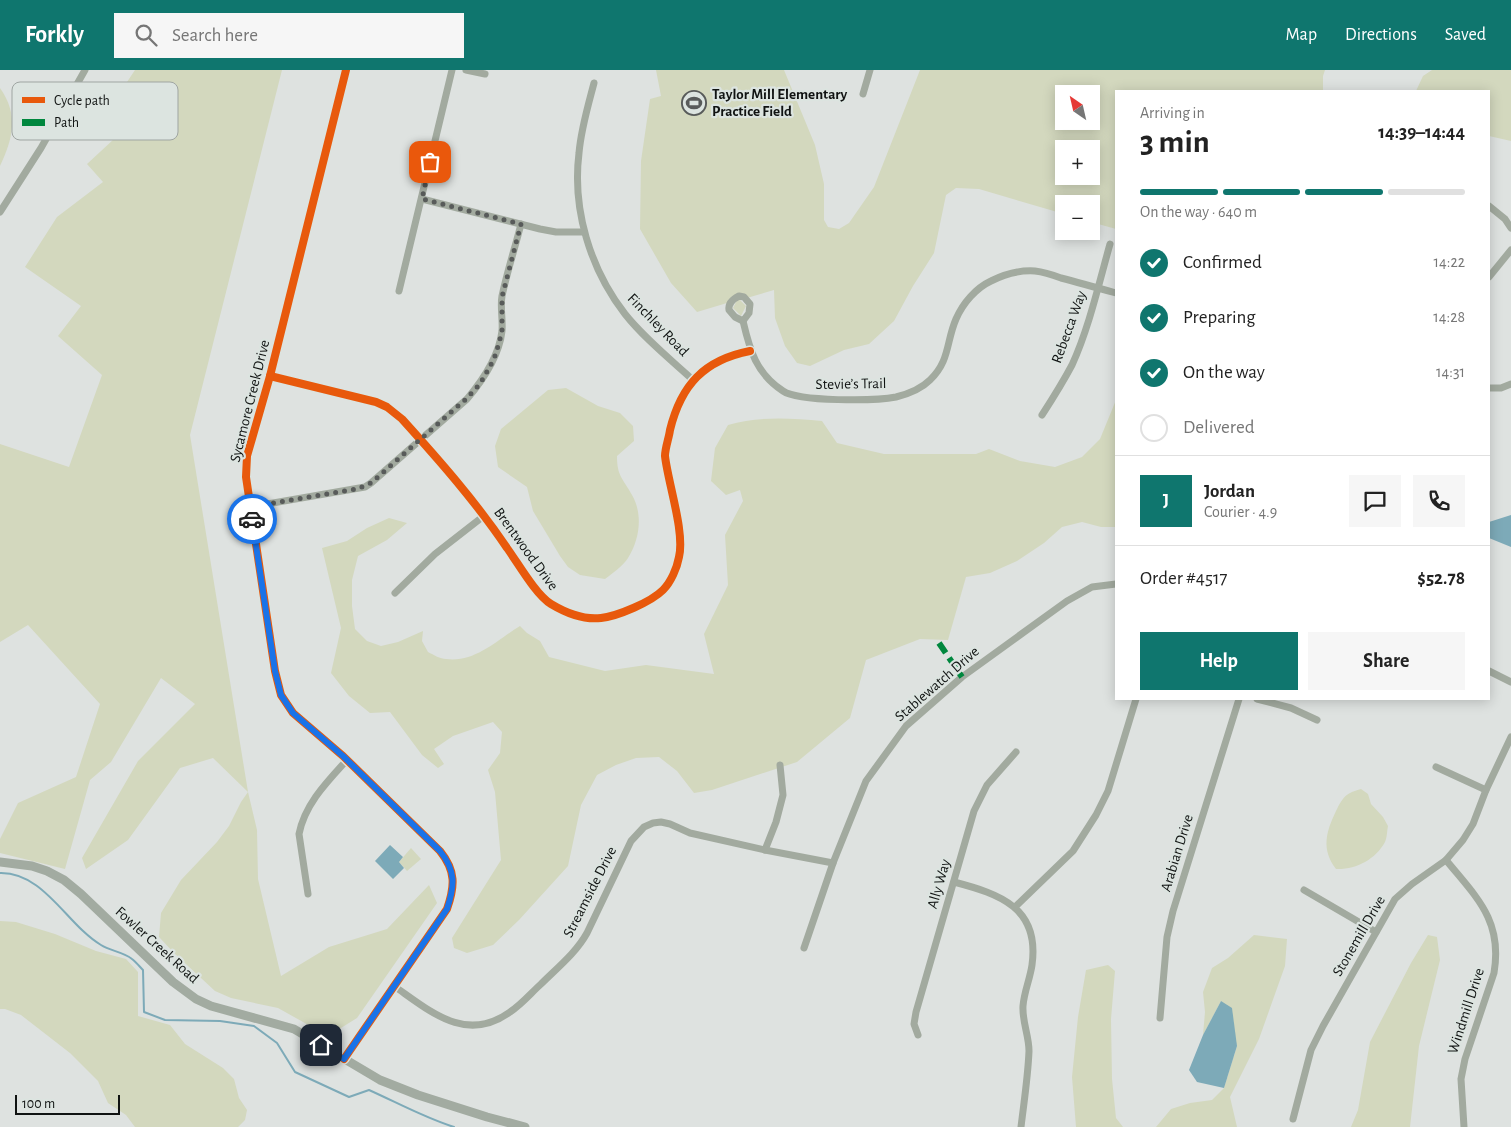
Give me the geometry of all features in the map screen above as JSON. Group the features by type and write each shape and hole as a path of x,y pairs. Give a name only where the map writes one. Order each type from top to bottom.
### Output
{"main road":[{"name":"Fowler Creek Road","path":"0,862 32,866 64,880 173,982 196,999 211,1006 294,1029 380,1080 487,1117 525,1127"}],"street":[{"path":"78,82 85,70"},
{"name":"Sycamore Creek Drive","path":"344,1059 447,909 453,892 451,868 440,851 348,760 293,713 281,695 275,671 246,477 247,456 270,376 346,70"},
{"path":"399,292 452,70"},
{"path":"466,70 486,74"},
{"path":"863,94 870,70"},
{"name":"Finchley Road","path":"594,83 578,154 577,182 584,232 602,277 626,314 638,329 693,380"},
{"path":"0,212 46,140"},
{"path":"422,199 556,232 584,232"},
{"path":"1490,207 1506,219 1511,228"},
{"path":"250,507 365,487 466,399 480,384 494,359 502,331 502,297 521,224"},
{"name":"Rebecca Way","path":"1042,415 1061,386 1072,363 1098,288 1110,244"},
{"path":"1490,276 1511,250"},
{"name":"Stevie’s Trail","path":"743,321 750,351 764,375 783,391 796,397 813,399 887,398 905,395 920,388 939,370 946,356 955,320 960,311 972,294 989,281 1014,272 1037,271 1115,293"},
{"name":"Brentwood Drive","path":"270,376 376,402 387,407 402,418 485,515 534,587 549,604 571,614 601,618 621,613 647,601 662,591 673,576 680,555 679,529 665,453 677,407 693,380 709,366 733,354 750,351"},
{"path":"1490,388 1501,388 1511,384"},
{"path":"395,593 435,554 485,515"},
{"name":"Stablewatch Drive","path":"804,948 833,863 866,781 906,726 962,676 1067,601 1092,587 1115,584"},
{"path":"1490,672 1511,682"},
{"path":"1015,907 1073,852 1096,815 1108,791 1136,700"},
{"name":"Arabian Drive","path":"1160,1018 1167,937 1173,911 1239,700"},
{"path":"1261,700 1291,708 1317,720"},
{"name":"Stonemill Drive","path":"1293,1119 1312,1050 1323,1026 1376,932 1395,899 1412,884 1446,860 1463,840 1511,737"},
{"name":"Ally Way","path":"918,1036 914,1024 916,1012 974,811 997,772 1016,752"},
{"path":"308,894 299,834 301,826 305,814 317,795 348,760"},
{"path":"765,850 776,822 783,795 780,765"},
{"path":"1436,767 1486,790"},
{"name":"Streamside Drive","path":"394,986 435,1014 454,1023 474,1026 491,1022 512,1011 578,946 587,932 631,841 636,833 653,823 666,823 690,833 833,863"},
{"name":"Windmill Drive","path":"1446,860 1487,913 1497,944 1494,972 1465,1059 1462,1078 1464,1127"},
{"path":"954,882 985,890 1002,898 1015,907 1028,929 1034,952 1022,1008 1029,1049 1021,1127"},
{"path":"1304,890 1376,932"}],"green space":[{"path":"135,70 282,70 190,435 248,792 213,758 180,768 128,840 86,869 82,858 138,761 195,704 161,678 111,762 90,780 65,869 0,853 0,839 18,803 76,777 100,704 28,625 0,642 0,444 69,467 102,375 58,336 81,306 25,267 57,217 103,182 87,164 113,140 178,140 178,82 127,82"},
{"path":"656,70 784,70 815,145 824,184 824,220 828,227 839,229 849,223 874,187 920,70 1325,70 1323,90 1115,90 1115,229 1100,225 1100,195 1055,195 1055,211 979,189 956,188 946,195 934,253 894,321 869,344 844,350 810,366 797,363 785,346 775,318 774,290 740,300 746,306 741,316 733,308 737,300 697,312 671,283 640,229 641,161 650,99 661,96"},
{"path":"1432,70 1511,70 1511,141 1490,136 1490,90 1416,90 1423,76"},
{"path":"0,88 10,108 12,127 8,146 0,166"},
{"path":"566,388 598,406 620,413 633,426 634,441 617,456 617,463 619,473 632,495 638,510 639,526 635,543 626,561 605,579 580,575 568,567 533,511 527,487 498,467 495,446 501,429 548,390"},
{"path":"1115,402 1115,527 1101,527 1082,522 1062,527 1044,543 1017,561 990,573 966,577 948,640 920,639 866,660 850,718 797,762 712,790 694,793 677,771 659,757 636,758 616,765 597,775 581,805 568,866 519,920 493,945 467,953 454,948 452,938 501,860 495,792 488,770 500,753 502,732 493,722 453,736 434,749 444,764 438,768 422,755 390,712 370,713 349,696 331,673 341,628 322,548 347,541 367,528 389,518 407,523 387,540 358,556 352,580 352,606 355,629 367,641 381,646 398,642 423,631 422,641 428,652 446,659 457,659 476,654 520,626 540,641 549,657 605,671 646,665 714,674 704,634 728,585 725,535 743,501 740,490 726,495 711,481 715,448 728,425 762,419 822,421 837,443 884,454 976,454 989,449 1020,461 1055,467 1082,457 1100,439"},
{"path":"1361,789 1368,794 1371,804 1383,817 1388,826 1386,840 1376,854 1364,863 1350,868 1336,869 1331,862 1327,847 1330,826 1343,798 1351,792"},
{"path":"248,792 257,830 258,879 281,976 329,947 387,929 429,885 437,903 357,1018 328,1036 278,1008 231,998 215,991 159,937 161,913 181,880 217,842 229,826"},
{"path":"411,848 421,859 407,871 399,862"},
{"path":"0,921 16,922 55,934 96,951 126,959 138,972 138,1016 170,1025 185,1044 223,1068 234,1079 239,1098 247,1110 245,1120 238,1127 135,1127 126,1115 108,1103 98,1081 70,1053 21,1015 0,1009"},
{"path":"1254,935 1287,939 1285,966 1259,1039 1230,1097 1237,1127 1156,1127 1171,1109 1190,1103 1212,1100 1224,1088 1237,1046 1221,1001 1203,1035 1205,1012 1203,992 1212,968 1228,958"},
{"path":"1428,935 1437,937 1440,960 1419,1046 1410,1127 1351,1127 1358,1110 1370,1042 1411,963"},
{"path":"1108,965 1115,971 1111,1019 1112,1079 1116,1118 1123,1127 1076,1127 1072,1077 1078,1017 1086,970"}],"water":[{"path":"1511,515 1511,547 1490,538 1490,522"},
{"path":"390,845 403,857 399,862 404,868 393,879 375,861"},
{"path":"1221,1001 1232,1008 1237,1046 1224,1088 1197,1082 1189,1070 1203,1035"}],"waterway":[{"path":"0,873 16,875 30,881 54,901 89,936 105,947 125,955 135,962 143,970 144,1012 165,1020 220,1021 254,1026 277,1043 295,1072 349,1097 369,1090 422,1115 454,1127"}],"marked path":[{"path":"939,643 962,677"}],"cycle path":[{"path":"344,1059 447,909 453,886 449,865 440,851 343,756 293,713 281,695 275,671 246,477 247,456 270,376 346,70"},
{"path":"270,376 376,402 387,407 402,419 457,482 483,514 533,586 545,600 569,613 582,617 601,618 643,604 658,595 671,579 679,557 680,534 665,456 675,414 688,388 707,368 734,355 750,351"}],"way so far":[{"path":"252,519 250,507 365,487 466,399 480,384 494,359 502,331 502,297 521,224 422,199 430,162"}],"place":[{"name":"Taylor Mill Elementary Practice Field","path":"694,103"}],"route":[{"path":"252,519 275,671 281,695 286,704 301,721 343,756 440,851 451,868 453,881 453,892 447,909 344,1059 321,1045"}]}
